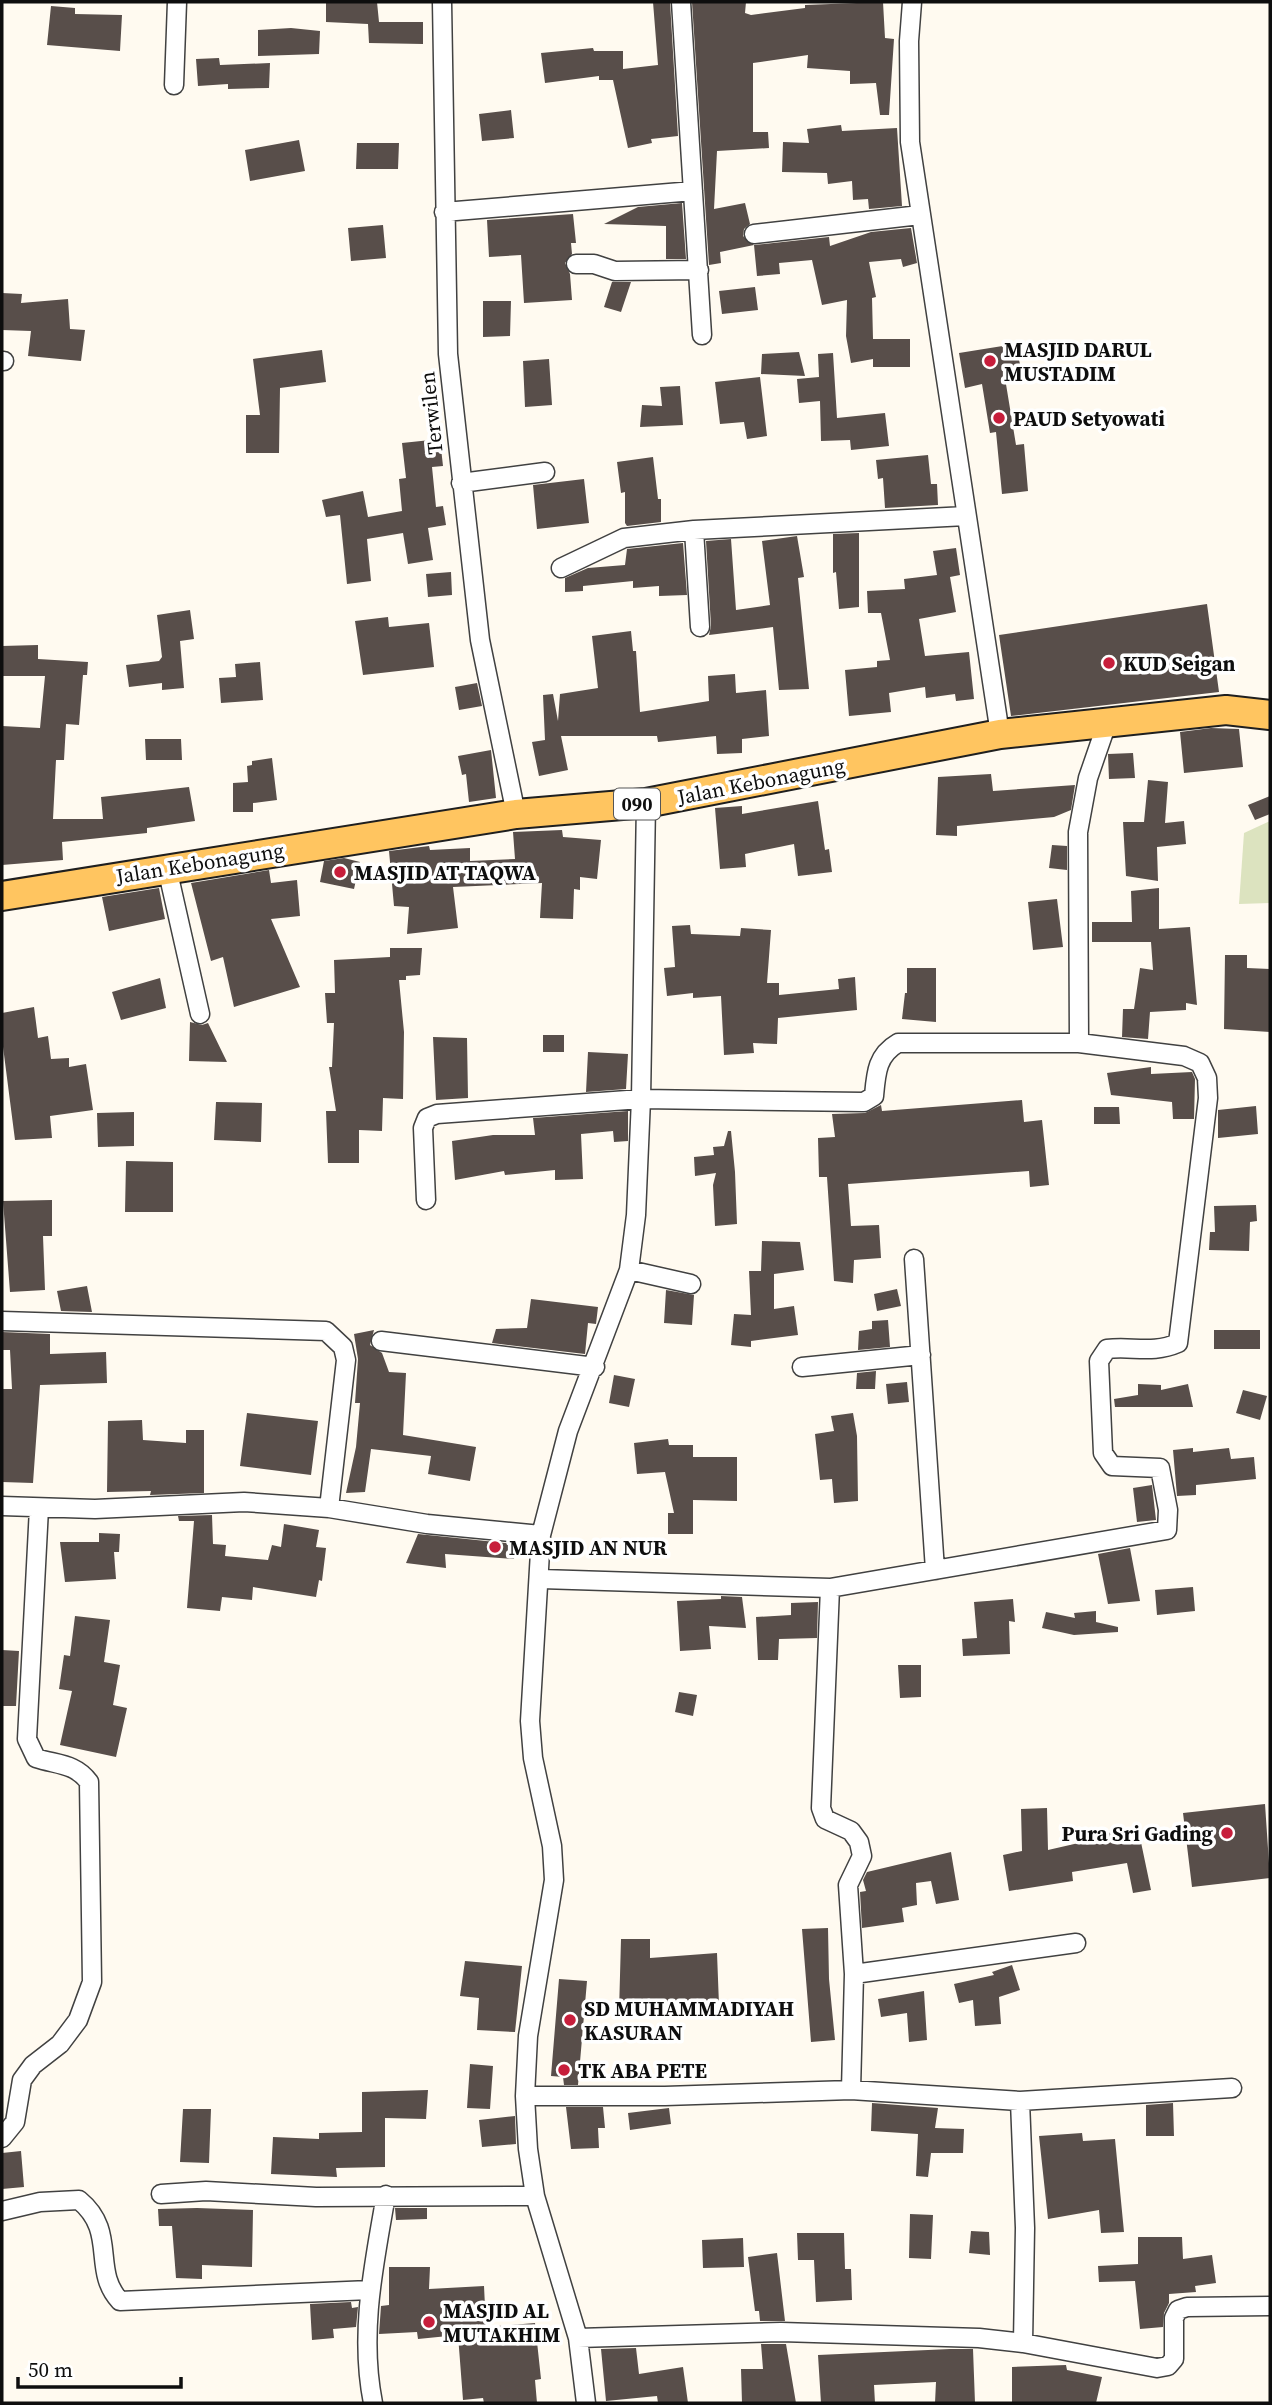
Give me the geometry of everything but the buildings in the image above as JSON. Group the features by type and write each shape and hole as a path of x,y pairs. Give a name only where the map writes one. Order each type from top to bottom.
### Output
{"main road":[{"name":"Jalan Kebonagung","path":"2,896 516,814 646,803 1000,734 1226,710 1270,715"}],"street":[{"path":"174,85 177,2"},
{"name":"Terwilen","path":"442,2 448,354 480,640 516,814"},
{"path":"681,2 702,335"},
{"path":"912,2 909,41 910,142 1000,734"},
{"path":"444,212 693,191"},
{"path":"754,234 920,215"},
{"path":"576,264 594,264 615,271 699,270"},
{"path":"461,483 545,472"},
{"path":"561,568 624,538 694,530 966,516"},
{"path":"694,530 700,628"},
{"path":"1079,1043 1078,832 1088,778 1107,723"},
{"path":"586,2403 578,2338 535,2196 524,2095 532,2006 554,1880 552,1846 533,1758 530,1721 541,1579 541,1535 568,1431 595,1367 629,1270 636,1215 641,1099 646,803"},
{"path":"167,868 200,1014"},
{"path":"426,1200 423,1128 427,1118 432,1115 641,1099 864,1102 874,1096 880,1060 886,1050 898,1043 1079,1043 1184,1056 1200,1063 1208,1079 1208,1098 1178,1343 1167,1348 1138,1351 1122,1347 1107,1349 1099,1361 1103,1453 1112,1466 1160,1468 1169,1528 830,1588 541,1579"},
{"path":"914,1259 935,1570"},
{"path":"629,1270 691,1284"},
{"path":"2,1321 326,1331 343,1348 346,1360 329,1508"},
{"path":"381,1341 595,1367"},
{"path":"802,1367 920,1355"},
{"path":"2,1506 95,1509 205,1502 329,1508 427,1524 541,1535"},
{"path":"2,2138 15,2122 22,2080 33,2064 60,2045 78,2020 92,1982 89,1782 81,1771 66,1764 36,1758 27,1739 39,1508"},
{"path":"830,1588 821,1808 825,1819 851,1831 859,1842 862,1856 848,1885 854,1974 851,2090"},
{"path":"854,1974 1076,1943"},
{"path":"524,2095 666,2096 851,2090 1020,2101 1232,2088"},
{"path":"1020,2101 1025,2228 1023,2343"},
{"path":"161,2194 206,2191 316,2197 535,2196"},
{"path":"373,2403 366,2372 370,2290 386,2195"},
{"path":"2,2211 40,2202 79,2200 93,2211 101,2227 107,2273 112,2292 120,2301 370,2290"},
{"path":"578,2338 781,2332 979,2338 1023,2343 1157,2368 1168,2366 1174,2360 1174,2318 1178,2310 1187,2307 1270,2306"}],"green space":[{"path":"1270,821 1270,903 1239,904 1244,833"}],"place":[{"name":"MASJID DARUL MUSTADIM","path":"990,361"},
{"name":"PAUD Setyowati","path":"999,418"},
{"name":"KUD Seigan","path":"1109,663"},
{"name":"MASJID AT TAQWA","path":"340,872"},
{"name":"MASJID AN NUR","path":"495,1547"},
{"name":"Pura Sri Gading","path":"1227,1833"},
{"name":"SD MUHAMMADIYAH KASURAN","path":"570,2020"},
{"name":"TK ABA PETE","path":"564,2070"},
{"name":"MASJID AL MUTAKHIM","path":"429,2322"}]}
